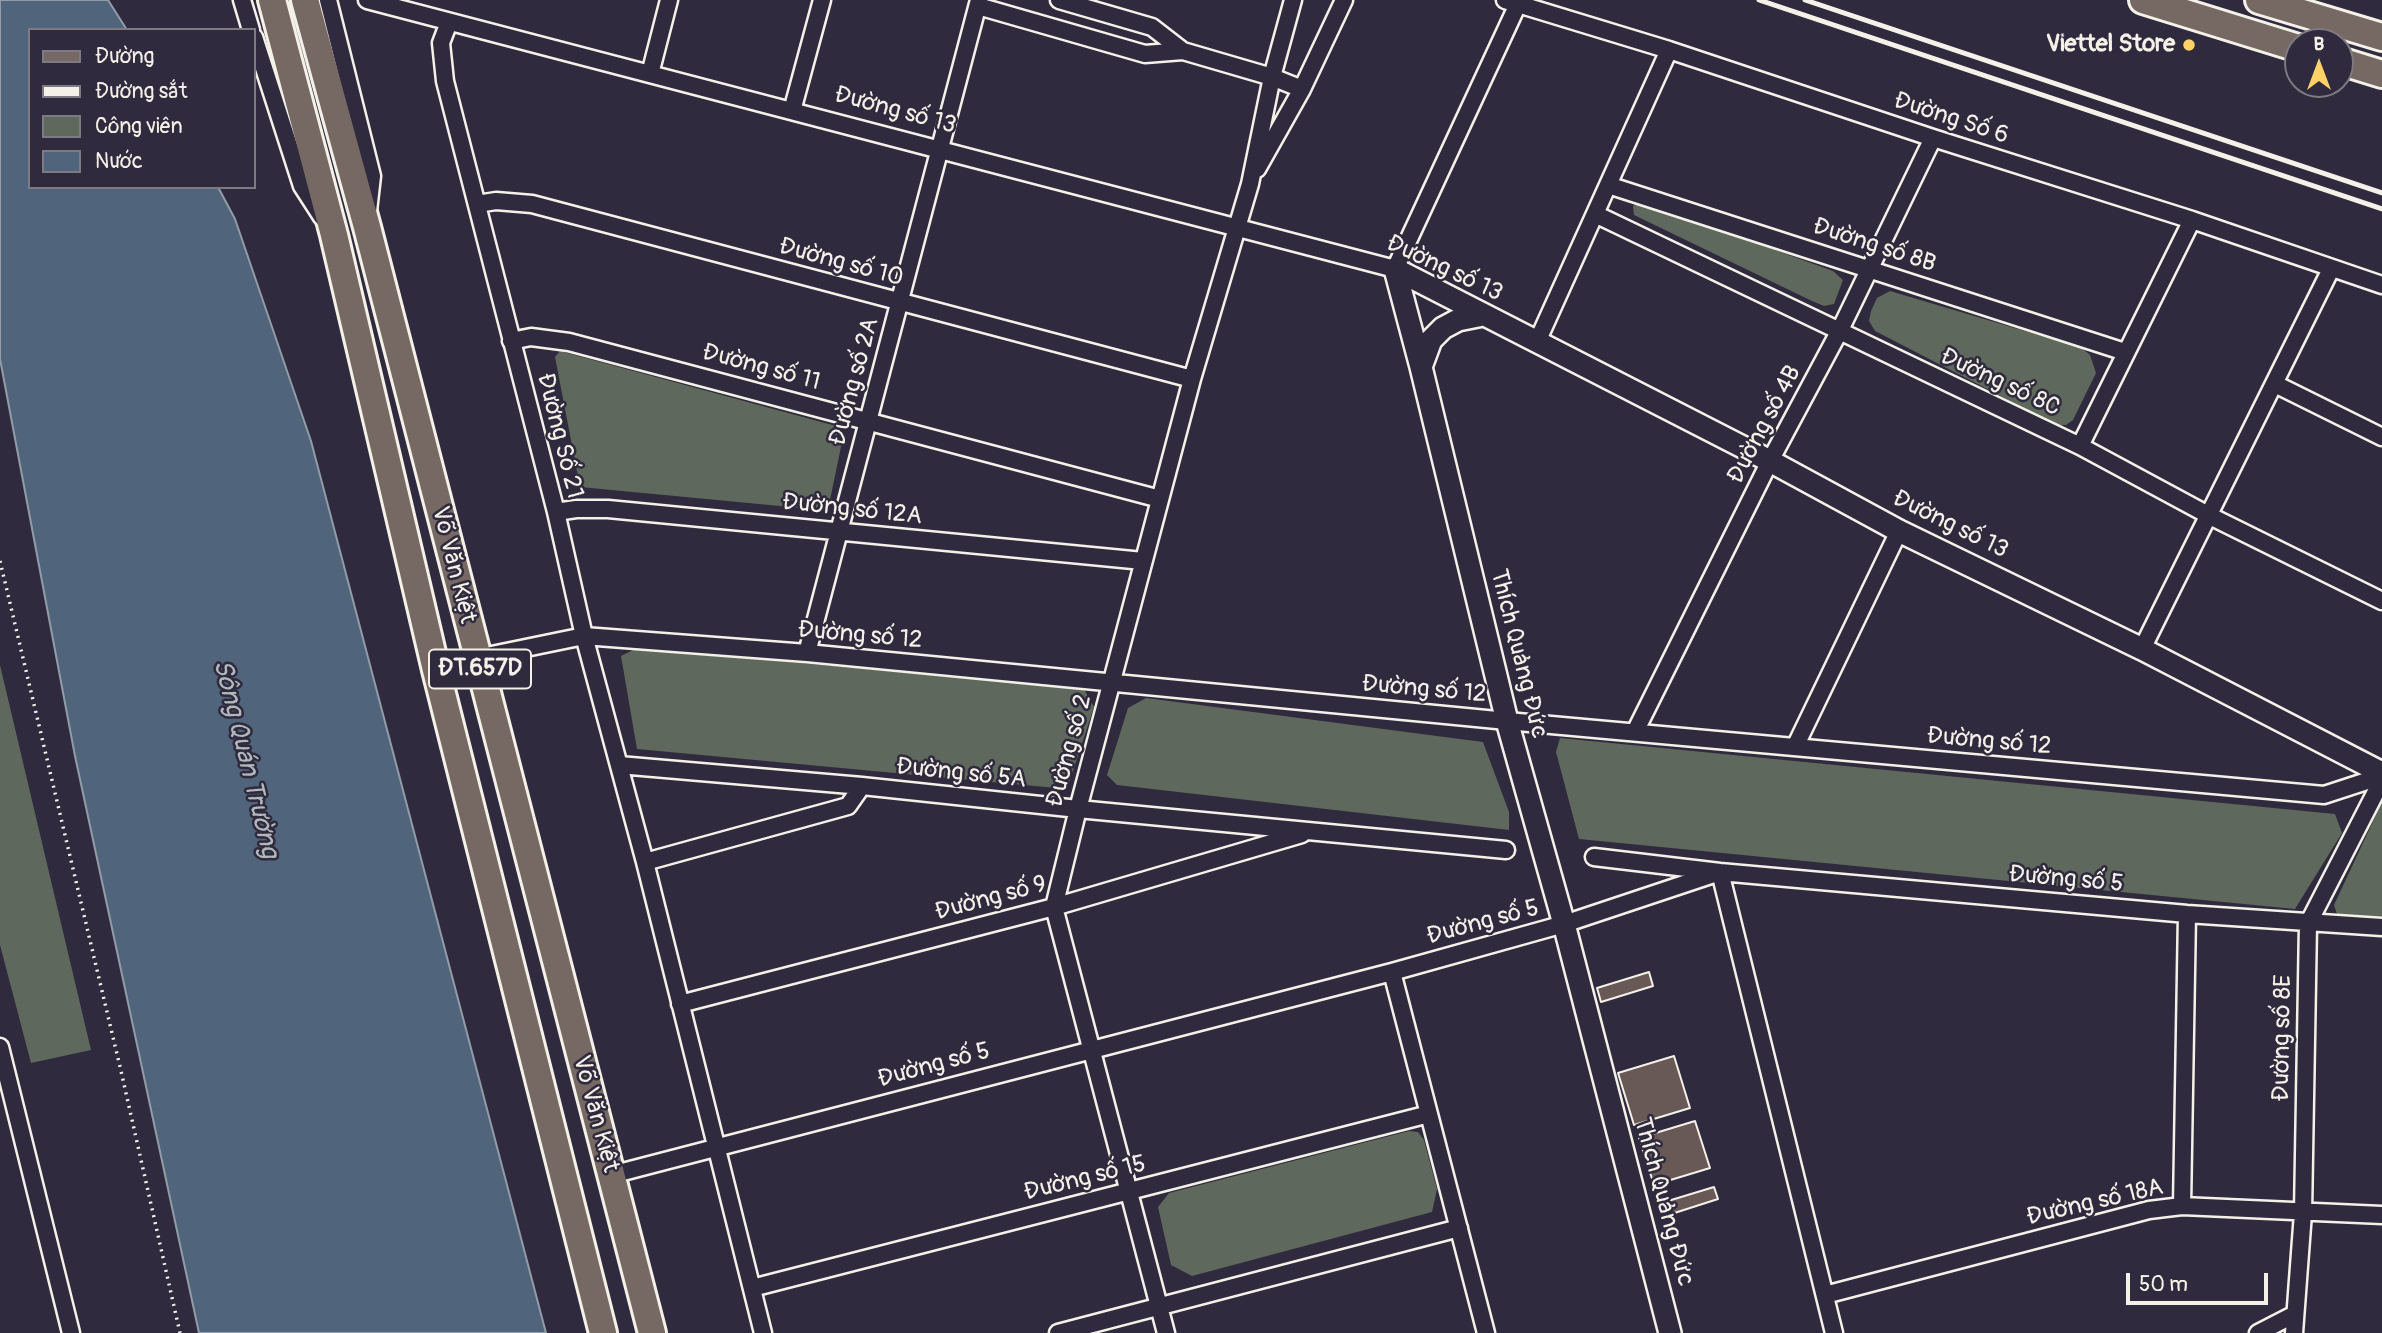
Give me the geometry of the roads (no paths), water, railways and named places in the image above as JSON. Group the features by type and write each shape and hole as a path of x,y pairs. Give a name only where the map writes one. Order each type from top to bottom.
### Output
{"main road":[{"path":"2143,0 2284,44"},
{"path":"2259,0 2382,37"},
{"name":"Võ Văn Kiệt","path":"313,2 367,227 652,1333"},
{"name":"Võ Văn Kiệt","path":"275,9 334,235 436,670 603,1333"},
{"path":"2354,65 2382,74"},
{"path":"436,670 477,658"}],"street":[{"name":"Đường số 13","path":"366,0 1395,269 1770,461 1899,531 2142,649 2382,776"},
{"path":"650,74 669,0"},
{"path":"792,111 822,0"},
{"path":"1059,0 1152,27 1183,51"},
{"name":"Đường số 2","path":"1166,1333 1054,907 1192,379 1250,184 1272,77 1293,0"},
{"name":"Đường số 2","path":"1250,184 1302,89 1344,0"},
{"path":"241,2 250,28"},
{"path":"1395,269 1512,2"},
{"name":"Đường Số 6","path":"1512,2 1669,50 2192,220 2382,285"},
{"path":"978,3 1145,54 1183,51 1272,77 1302,89"},
{"name":"Đường số 2A","path":"807,653 978,3"},
{"name":"Đường Số 21","path":"449,22 441,43 445,81 763,1333"},
{"path":"256,43 302,186 334,235"},
{"path":"1537,342 1669,50"},
{"name":"Đường số 4B","path":"1635,732 1770,461 1839,332 1933,138"},
{"name":"Đường số 8B","path":"1608,185 2125,352"},
{"name":"Đường số 10","path":"477,204 496,201 531,204 1192,379"},
{"name":"Đường số 8C","path":"1595,214 2080,446 2210,516 2382,601"},
{"path":"2080,446 2192,220"},
{"name":"Thích Quảng Đức","path":"1395,269 1507,721 1564,925 1670,1333"},
{"path":"2142,649 2331,269"},
{"path":"1421,367 1431,340 1443,328 1458,320 1483,315"},
{"name":"Đường số 11","path":"511,341 531,337 569,342 1160,499"},
{"path":"2275,384 2382,437"},
{"name":"Đường số 12A","path":"555,513 576,509 608,509 1143,561"},
{"path":"1795,747 1899,531"},
{"name":"Đường số 12","path":"477,658 584,636 807,653 2324,796 2382,776"},
{"name":"Đường số 5A","path":"619,765 862,786 1506,850"},
{"name":"Đường số 8E","path":"2294,1333 2303,1213 2308,923 2382,776"},
{"path":"645,862 848,806 862,786"},
{"name":"Đường số 9","path":"680,1004 1054,907 1312,831"},
{"path":"1594,857 1720,872 1835,1333"},
{"name":"Đường số 5","path":"611,1175 1392,972 1564,925 1720,872 2187,914 2382,927"},
{"path":"2182,1206 2187,914"},
{"path":"1392,972 1486,1333"},
{"path":"0,1047 6,1092 71,1333"},
{"name":"Đường số 15","path":"752,1288 1429,1114"},
{"name":"Đường số 18A","path":"1825,1295 2149,1210 2182,1206 2382,1215"},
{"path":"1058,1333 1459,1228"},
{"path":"2258,1333 2295,1314"}],"water":[{"name":"Sông Quán Trường","path":"0,0 108,0 126,28 28,28 28,189 219,189 235,219 311,441 546,1333 199,1333 75,756 0,359"}],"railway":[{"path":"1759,0 2382,209"},
{"path":"1805,0 2382,193"}],"place":[{"name":"Viettel Store","path":"2189,45"}]}
